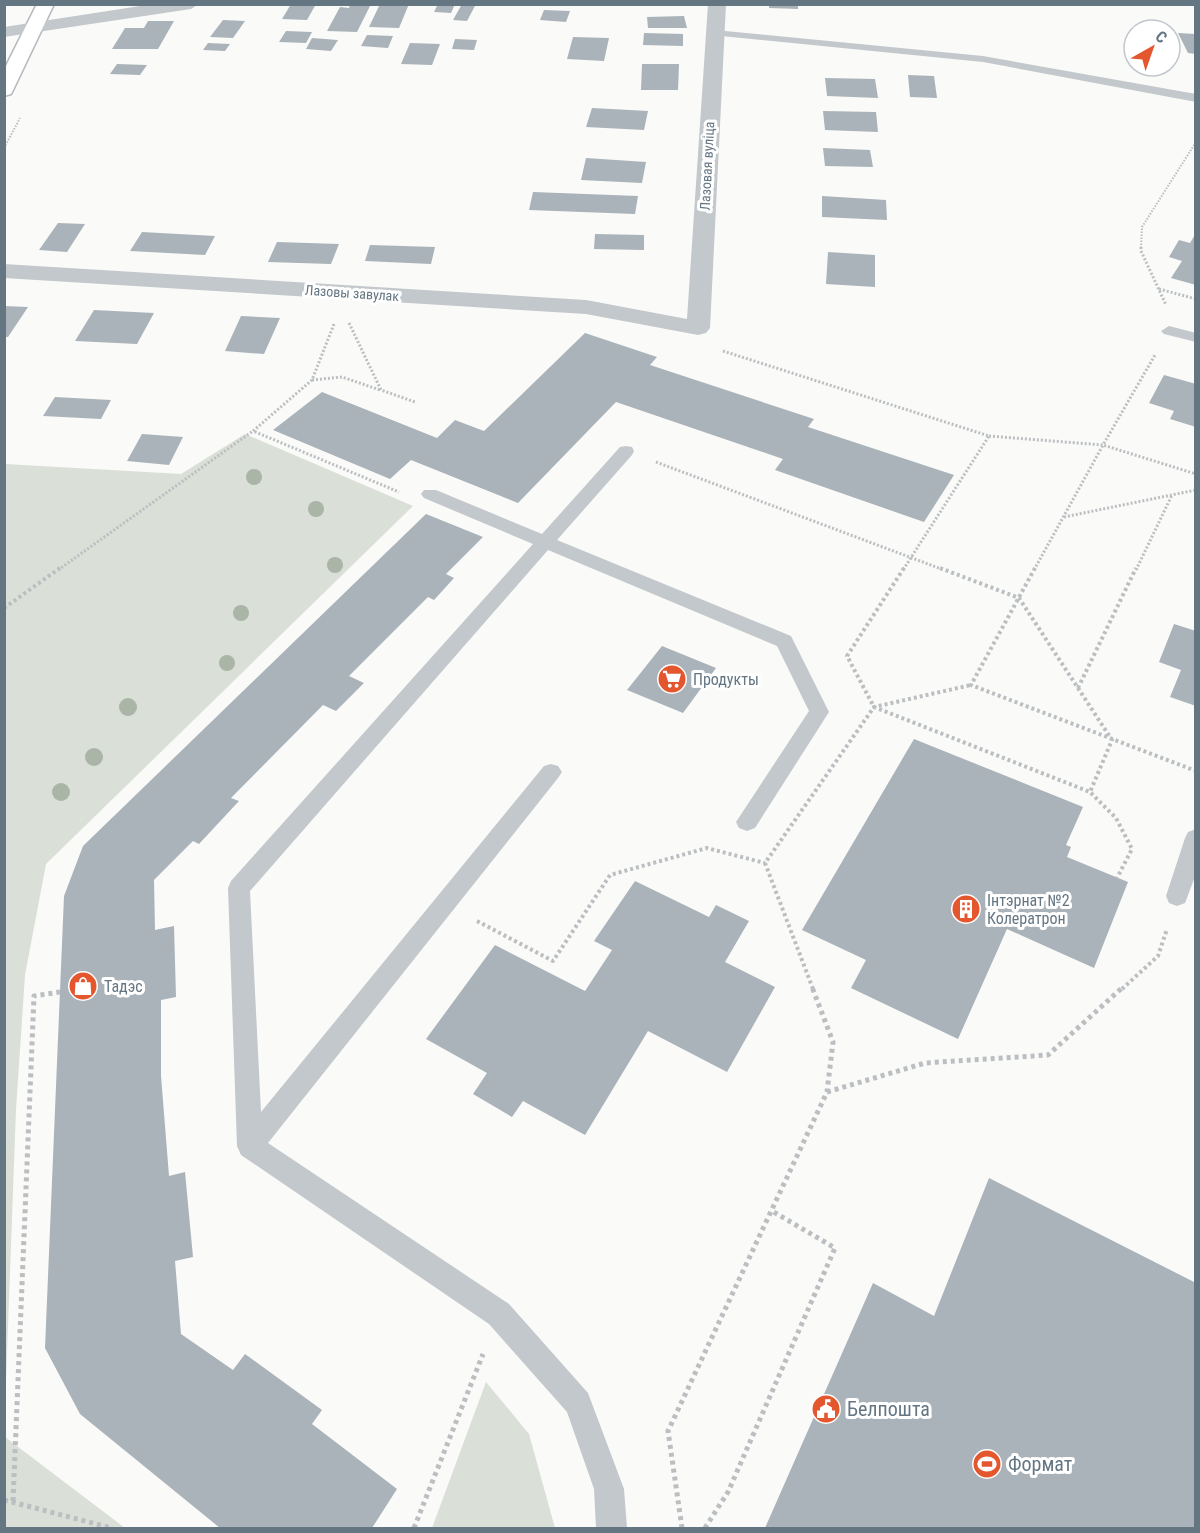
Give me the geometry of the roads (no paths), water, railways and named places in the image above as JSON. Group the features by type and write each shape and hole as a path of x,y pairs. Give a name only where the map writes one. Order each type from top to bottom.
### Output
{"main road":[{"path":"4,90 46,4"}],"street":[{"path":"9,30 190,4"},
{"name":"Лазовая вуліца","path":"698,328 717,4"},
{"name":"Лазовы завулак","path":"4,271 344,299 586,307 698,328"}],"lane":[{"path":"715,33 983,59 1196,98"},
{"path":"1169,331 1196,338"},
{"path":"250,1146 239,888 626,451"},
{"path":"430,494 784,641 819,712 747,822"},
{"path":"250,1146 551,772"},
{"path":"1178,896 1196,838"},
{"path":"250,1146 499,1314 579,1403 609,1489 611,1528"}],"place":[{"name":"Продукты","path":"672,679"},
{"name":"Інтэрнат №2 Колератрон","path":"966,909"},
{"name":"Тадэс","path":"83,986"},
{"name":"Белпошта","path":"826,1409"},
{"name":"Формат","path":"987,1464"}]}
